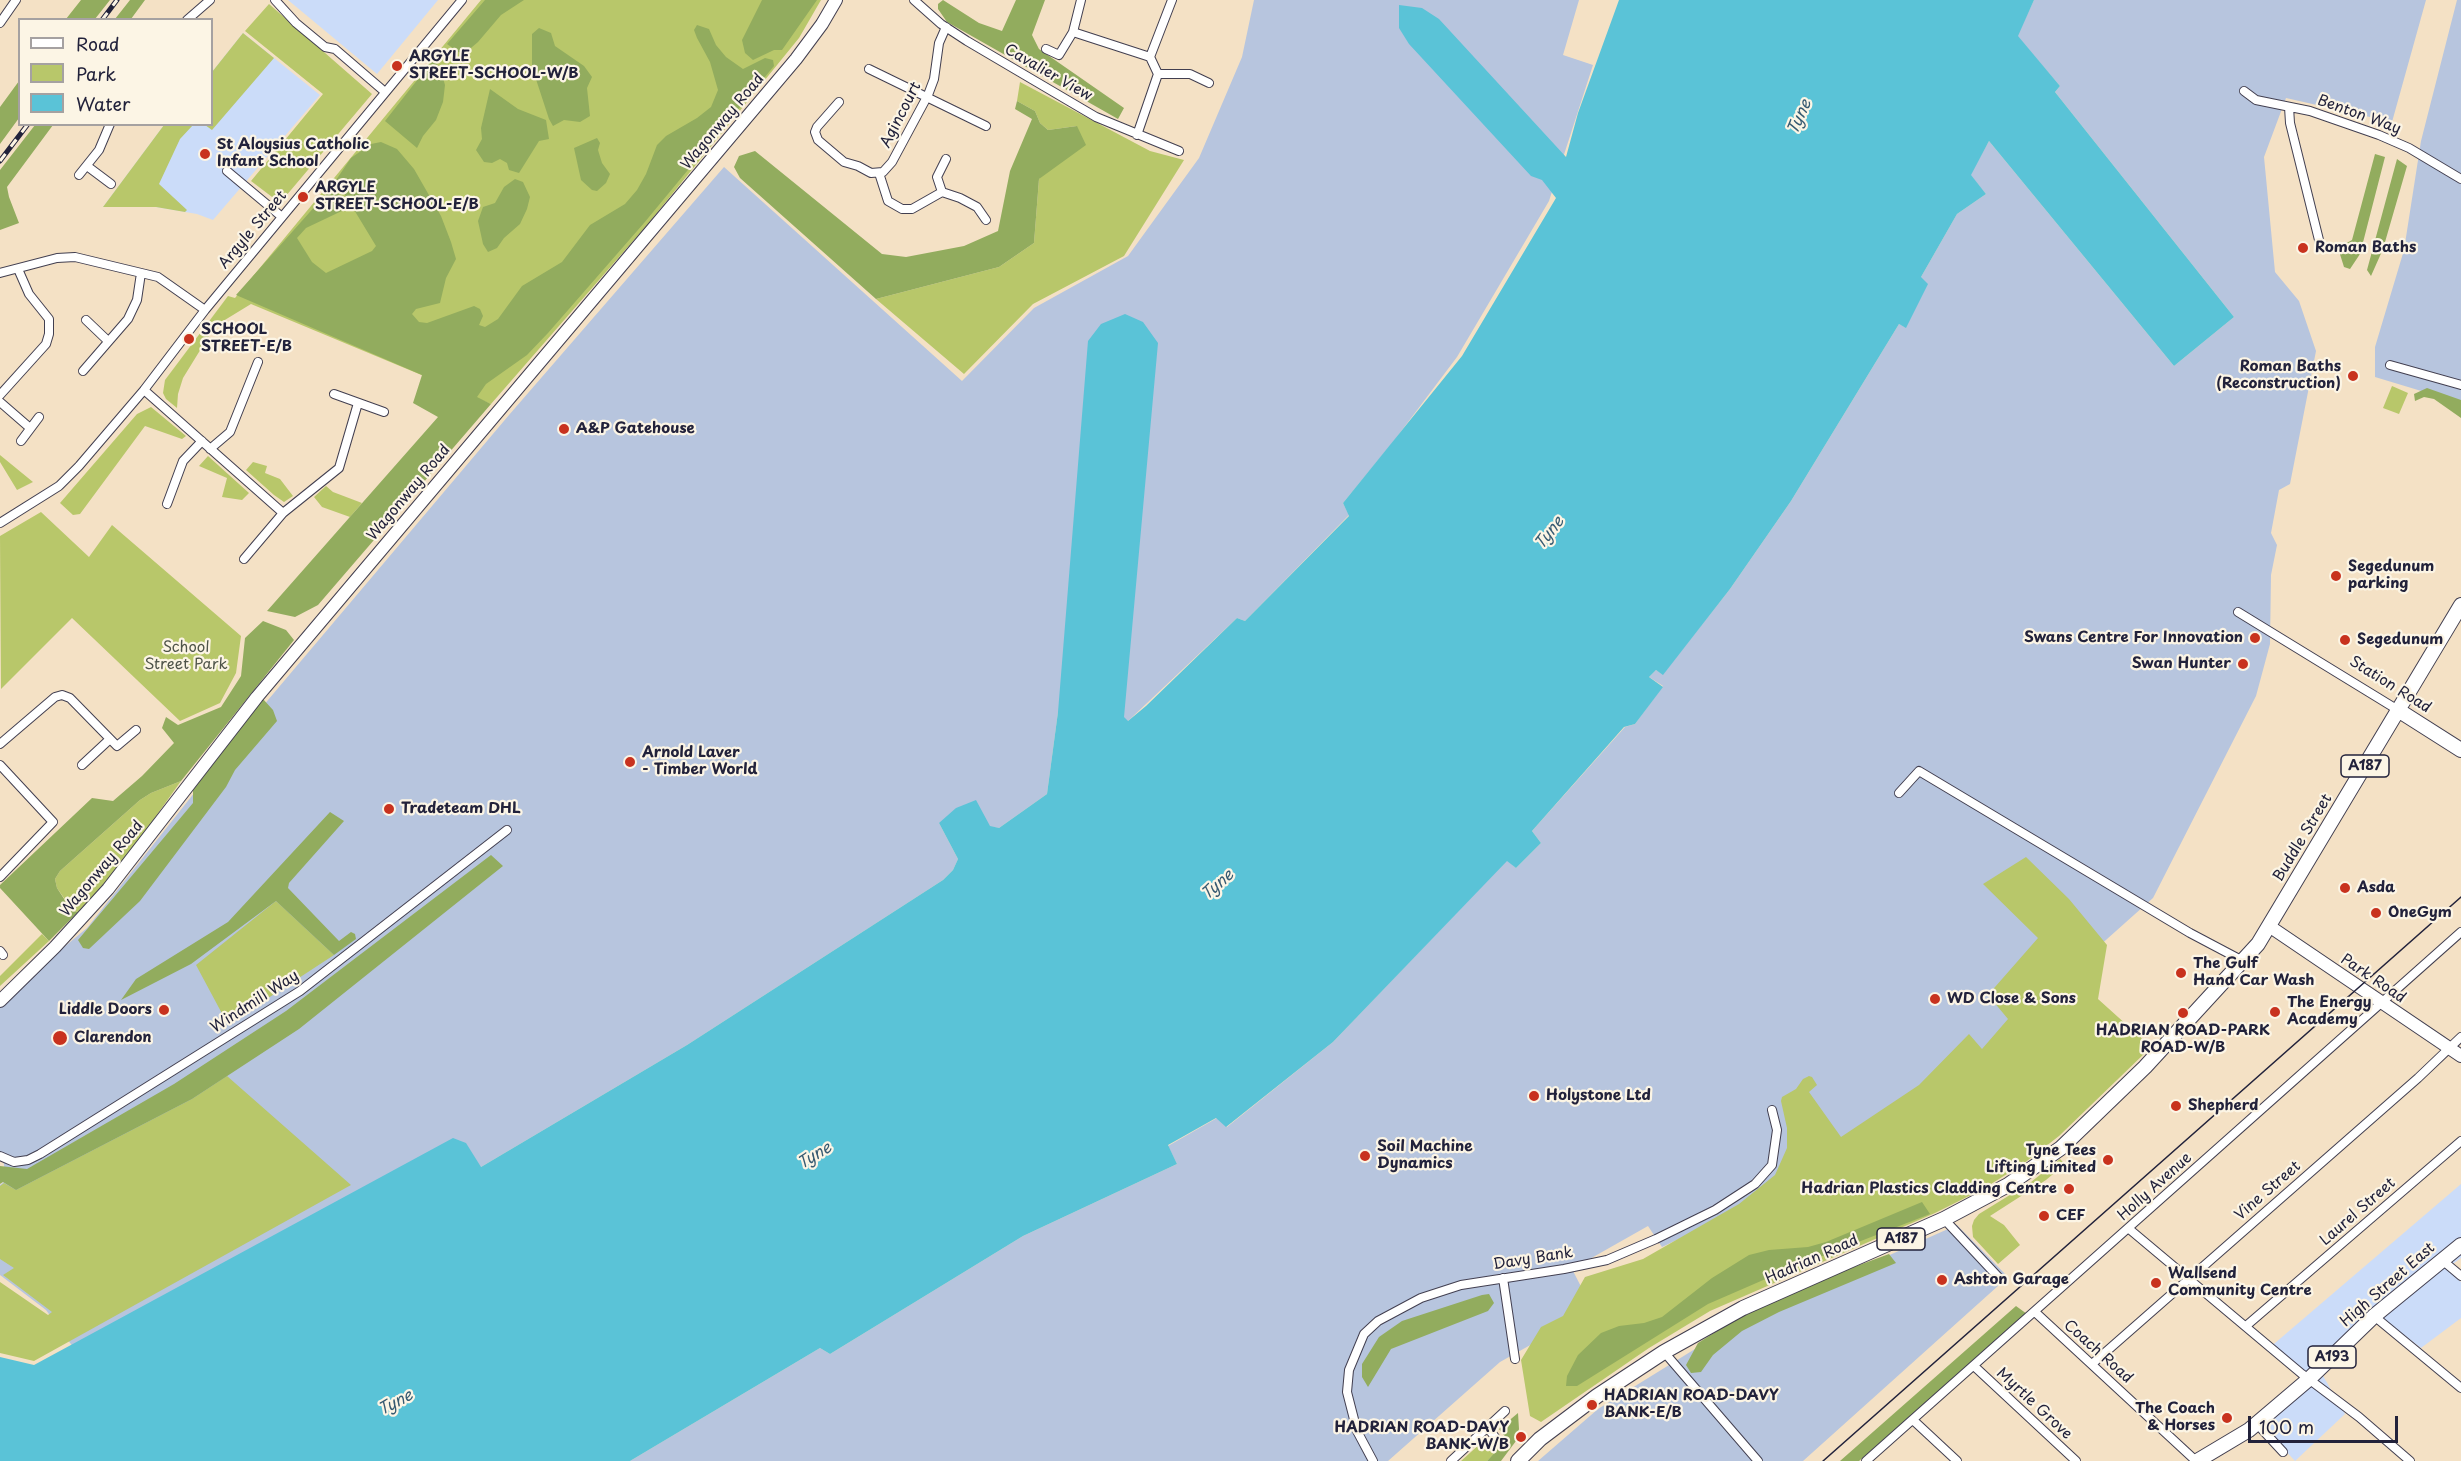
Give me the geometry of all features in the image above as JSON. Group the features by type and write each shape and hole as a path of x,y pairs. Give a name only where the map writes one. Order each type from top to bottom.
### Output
{"main road":[{"name":"Wagonway Road","path":"0,1000 55,947 108,889 264,688 795,59 822,24 836,0"},
{"name":"Buddle Street","path":"2243,961 2269,926 2461,605"},
{"name":"Station Road","path":"2398,710 2461,750"},
{"name":"Park Road","path":"2269,926 2456,1052"},
{"name":"Hadrian Road","path":"1518,1461 1540,1439 1587,1403 1664,1352 1743,1308 1944,1219 2008,1185 2061,1148 2145,1067 2243,961"},
{"name":"High Street East","path":"2197,1461 2257,1424 2309,1379 2374,1316 2461,1245"}],"street":[{"path":"0,23 16,0"},
{"path":"189,18 210,0"},
{"path":"275,0 296,23 325,47 335,49 385,92"},
{"name":"Argyle Street","path":"0,523 58,486 80,466 144,390 205,310 462,0"},
{"name":"Cavalier View","path":"914,0 946,27 1096,117 1179,151"},
{"path":"923,8 932,0"},
{"path":"1046,50 1059,55 1073,32 1081,0"},
{"path":"1137,135 1158,74 1150,57 1172,0"},
{"name":"Agincourt","path":"879,173 888,168 892,162 928,97 934,79 939,43 946,27"},
{"path":"1073,32 1150,57"},
{"path":"869,69 986,126"},
{"path":"1158,74 1190,74 1209,82"},
{"name":"Benton Way","path":"2244,91 2256,100 2310,111 2379,135 2409,148 2461,179"},
{"path":"839,102 817,127 815,132 818,140 844,162 871,173 879,173 888,201 902,209 912,209 942,192 977,207 986,220"},
{"path":"2289,107 2290,123 2320,244"},
{"path":"79,176 99,150 109,126"},
{"path":"942,192 937,177 946,159"},
{"path":"87,166 111,184"},
{"path":"227,171 282,217"},
{"path":"0,273 57,258 75,257 158,277 205,310"},
{"path":"0,394 46,344 49,334 49,319 29,294 18,269"},
{"path":"83,371 128,319 137,300 141,273"},
{"path":"86,320 108,341"},
{"path":"210,449 230,432 258,362"},
{"path":"2390,365 2461,385"},
{"path":"144,390 283,513"},
{"path":"334,394 384,412"},
{"path":"0,402 30,428"},
{"path":"244,559 283,513 339,468 358,403"},
{"path":"21,441 39,417"},
{"path":"167,504 183,461 202,441"},
{"name":"Station Road","path":"2238,612 2398,710"},
{"path":"0,744 55,697 62,695 70,698 114,742"},
{"path":"82,765 114,742 136,730"},
{"path":"0,765 52,822 0,877"},
{"path":"1899,793 1919,771 2190,933 2243,961"},
{"name":"Windmill Way","path":"0,1156 14,1162 28,1160 40,1154 300,991 507,830"},
{"name":"Holly Avenue","path":"1866,1461 2461,932"},
{"name":"Vine Street","path":"2092,1364 2456,1052 2461,1036"},
{"name":"Davy Bank","path":"1373,1461 1358,1431 1347,1392 1349,1370 1364,1334 1378,1321 1421,1298 1461,1285 1606,1260 1715,1210 1755,1184 1772,1165 1777,1130 1772,1110"},
{"name":"Laurel Street","path":"2246,1326 2461,1141"},
{"path":"1944,1219 2001,1280"},
{"path":"2128,1228 2410,1461"},
{"path":"2442,1260 2461,1276"},
{"path":"1503,1278 1515,1359"},
{"name":"Coach Road","path":"2035,1312 2197,1461"},
{"path":"2374,1316 2461,1388"},
{"path":"1664,1352 1758,1461"},
{"name":"Myrtle Grove","path":"1974,1366 2076,1461"},
{"path":"1451,1461 1505,1411"},
{"path":"1913,1420 1957,1461"},
{"path":"2257,1424 2283,1452"},
{"path":"1487,1427 1495,1437"}],"shaded area":[{"path":"288,0 438,0 377,74"},
{"path":"1254,0 1579,0 1563,55 1593,65 1549,201 1457,357 1393,442 1343,503 1349,515 1245,621 1237,618 1128,721 1058,712 1047,794 999,828 939,823 958,859 953,870 943,880 687,1045 481,1167 95,1377 46,1310 0,1275 0,1185 5,1181 4,1164 0,1157 0,1000 87,928 268,700 509,415 724,167 962,381 1034,308 1128,256 1199,158 1242,57"},
{"path":"2034,0 2426,0 2392,122 2286,98 2264,157 2275,272 2299,301 2316,351 2290,484 2279,490 2271,533 2277,545 2271,575 2270,644 2256,696 2153,898 2079,964 1908,1129 1662,1247 1648,1226 1572,1269 1593,1310 1500,1362 1388,1461 630,1461 820,1348 830,1354 1023,1236 1177,1164 1168,1146 1217,1118 1227,1127 1333,1042 1507,860 1516,868 1541,843 1532,831 1625,727 1635,724 1663,686 1649,677 1656,670 1663,674 1730,589 1791,501 1899,324 1905,327 1921,277 1957,214 1986,194 1970,175 1989,141 2174,366 2234,317 2055,92 2060,86 2017,36"},
{"path":"2457,0 2461,0 2461,403 2375,377 2375,347 2404,250 2421,141"},
{"name":"St Aloysius Catholic Infant School","path":"243,33 320,95 213,220 197,214 156,207 103,207 163,126 213,126 213,71"},
{"path":"2461,1184 2461,1258 2446,1269 2461,1282 2461,1318 2421,1348 2382,1318 2322,1374 2345,1414 2295,1461 2255,1418 2301,1377 2268,1349"},
{"path":"1957,1225 2008,1277 1803,1461 1538,1461 1598,1409 1737,1323"}],"green space":[{"path":"81,0 110,0 96,18 67,18"},
{"path":"130,0 145,0 132,18 116,18"},
{"path":"481,0 821,0 799,38 647,225 491,404 251,304 215,326 183,378 177,408 166,399 163,393 165,380 228,296 235,298"},
{"path":"485,0 524,0 501,15 478,42 465,53 458,52 447,44"},
{"path":"762,0 817,0 782,50 774,50 753,60 745,53 742,40"},
{"path":"943,0 979,23 1002,31 1016,0 1045,0 1032,35 1039,49 1124,108 1118,119 947,22 938,9 938,4"},
{"path":"269,4 372,94 280,203 251,181 323,94 245,31"},
{"path":"697,25 709,29 716,45 726,57 743,69 765,58 773,60 774,66 644,223 548,333 527,355 486,384 477,397 491,404 318,605 295,617 267,611 438,417 413,403 422,375 236,295 325,195 335,191 346,201 346,209 306,228 297,238 312,262 326,273 372,251 376,246 336,180 351,158 371,144 381,142 397,149 414,169 441,216 456,259 446,278 440,303 416,309 412,314 419,322 427,323 474,306 480,309 483,316 479,325 485,327 498,319 522,286 562,262 590,225 625,204 637,190 646,174 657,145 666,136 711,107 718,90 710,62 694,30"},
{"path":"539,28 551,33 555,46 584,66 592,77 587,88 590,116 580,122 564,120 553,126 549,119 532,67 532,34"},
{"path":"243,33 274,58 212,130 206,126 213,126 213,71"},
{"path":"433,60 440,68 445,85 443,102 436,120 417,148 385,121"},
{"path":"18,82 18,119 0,144 0,107"},
{"path":"1020,82 1150,151 1184,160 1124,256 1033,304 964,374 876,299 999,267 1034,243 1039,179 1077,126 1048,130 1040,123 1035,111 1017,101"},
{"path":"490,89 518,109 546,120 549,139 539,141 519,173 509,170 507,163 500,159 492,163 484,162 476,150 482,139 481,128"},
{"path":"1017,101 1035,111 1040,123 1048,130 1077,126 1086,145 1039,179 1034,243 999,267 876,299 740,178 734,167 739,156 755,151 882,254 906,257 964,246 998,231 1010,171 1032,119 1015,109"},
{"path":"34,126 52,126 7,187 19,223 0,230 0,170"},
{"path":"163,126 192,126 180,139 159,184 187,210 185,212 156,207 103,207"},
{"path":"597,138 600,143 598,150 602,163 610,174 606,183 597,191 592,190 581,180 574,148"},
{"path":"2375,154 2385,157 2360,254 2350,269 2344,267 2338,248 2352,240"},
{"path":"2397,159 2407,166 2383,249 2371,276 2367,270"},
{"path":"515,179 523,182 530,197 527,209 520,224 504,238 497,248 488,252 483,244 478,221 483,207 495,203 504,187"},
{"path":"2392,386 2408,393 2399,414 2383,408"},
{"path":"2427,388 2461,400 2461,418 2434,399 2424,397 2415,401 2414,394"},
{"path":"151,407 186,436 182,439 145,426 80,514 73,515 60,503 137,414"},
{"path":"0,455 33,482 17,490 0,462"},
{"path":"208,456 249,493 242,500 222,497 227,478 199,466"},
{"path":"253,462 267,466 265,473 280,479 293,496 284,502 274,495 246,470"},
{"path":"326,486 333,492 362,503 350,517 322,507 314,497"},
{"name":"School Street Park","path":"41,512 89,557 112,525 241,636 236,673 220,703 180,721 72,618 1,689 0,536"},
{"path":"263,621 286,630 294,640 181,781 140,800 60,871 55,879 57,888 72,911 78,912 49,941 0,888 0,885 92,798 113,801 142,776 174,743 162,728 166,717 178,725 221,707 241,676 245,638"},
{"path":"263,699 273,710 277,721 235,770 226,787 140,901 89,949 83,948 78,940 193,803 193,790"},
{"path":"181,781 119,868 78,912 73,911 57,888 55,879 60,871 140,800"},
{"path":"330,812 344,821 289,883 288,888 339,941 351,932 355,934 356,939 334,955 276,901 191,964 121,1000 136,979 228,922"},
{"path":"491,855 503,866 299,1029 192,1099 16,1190 3,1182 0,1184 0,1166 27,1169 174,1084 286,1011"},
{"path":"2026,857 2069,899 2107,945 2098,999 2148,1044 2146,1052 2059,1136 2023,1164 1983,1189 1935,1213 1710,1311 1649,1348 1541,1422 1530,1416 1521,1360 1541,1327 1563,1316 1585,1277 1643,1259 1739,1204 1775,1175 1787,1148 1787,1128 1782,1097 1796,1089 1803,1079 1812,1077 1817,1085 1809,1092 1841,1137 1919,1085 1969,1034 1982,1049 2008,1019 1988,995 2038,938 1983,884"},
{"path":"276,901 334,955 230,1023 226,1021 196,965"},
{"path":"42,934 49,941 0,986 0,976"},
{"path":"227,1076 351,1185 34,1361 0,1353 0,1282 48,1315 52,1312 3,1275 14,1268 0,1259 0,1186 4,1183 16,1190 192,1099"},
{"path":"2060,1159 2065,1164 2046,1180 1990,1216 2004,1225 2020,1245 1998,1264 1973,1237 1974,1220 1979,1214 2031,1182"},
{"path":"1922,1202 1930,1214 1784,1271 1708,1304 1577,1386 1566,1386 1567,1376 1578,1355 1601,1333 1619,1326 1644,1323 1662,1317 1712,1278 1749,1255 1769,1250 1808,1247 1826,1242"},
{"path":"1889,1254 1896,1263 1779,1312 1742,1331 1713,1355 1701,1372 1691,1373 1686,1365 1698,1343 1733,1321 1808,1284"},
{"path":"1489,1294 1494,1303 1488,1311 1391,1349 1368,1387 1362,1377 1362,1364 1379,1337 1402,1321"},
{"path":"2016,1306 2027,1314 1859,1461 1840,1461"},
{"path":"1518,1413 1519,1429 1516,1441 1501,1461 1487,1461 1507,1439 1499,1429"},
{"path":"1488,1440 1498,1449 1487,1461 1461,1461 1482,1442"}],"water":[{"name":"Tyne","path":"1619,0 2034,0 2018,36 2060,86 2055,92 2234,317 2174,366 1989,141 1971,175 1986,194 1957,214 1921,277 1928,284 1906,328 1899,324 1791,501 1730,589 1663,675 1656,670 1649,677 1663,687 1635,724 1624,727 1532,831 1541,843 1516,868 1507,861 1333,1042 1226,1127 1216,1118 1168,1145 1177,1164 1023,1236 830,1354 820,1348 630,1461 0,1461 0,1357 34,1365 453,1138 466,1143 481,1167 687,1045 943,880 953,870 958,859 939,823 956,808 976,800 990,826 999,828 1047,794 1058,712 1088,341 1101,324 1125,314 1143,322 1158,343 1124,717 1128,721 1146,706 1237,618 1245,621 1349,516 1343,503 1462,356 1556,198 1542,180 1531,176 1409,44 1399,28 1399,5 1422,8 1439,19 1566,157 1578,113"}],"tram line":[{"path":"1823,1461 2461,897"}],"railway":[{"path":"104,18 117,0"},
{"path":"0,161 26,126"}],"place":[{"name":"ARGYLE STREET-SCHOOL-W/B","path":"397,66"},
{"name":"St Aloysius Catholic Infant School","path":"205,154"},
{"name":"ARGYLE STREET-SCHOOL-E/B","path":"303,197"},
{"name":"Roman Baths","path":"2303,248"},
{"name":"SCHOOL STREET-E/B","path":"189,339"},
{"name":"Roman Baths (Reconstruction)","path":"2353,376"},
{"name":"A&P Gatehouse","path":"564,429"},
{"name":"Segedunum parking","path":"2336,576"},
{"name":"Swans Centre For Innovation","path":"2255,638"},
{"name":"Segedunum","path":"2345,640"},
{"name":"Swan Hunter","path":"2243,664"},
{"name":"Arnold Laver - Timber World","path":"630,762"},
{"name":"Tradeteam DHL","path":"389,809"},
{"name":"Asda","path":"2345,888"},
{"name":"OneGym","path":"2376,913"},
{"name":"The Gulf Hand Car Wash","path":"2181,973"},
{"name":"WD Close & Sons","path":"1935,999"},
{"name":"Liddle Doors","path":"164,1010"},
{"name":"The Energy Academy","path":"2275,1012"},
{"name":"HADRIAN ROAD-PARK ROAD-W/B","path":"2183,1013"},
{"name":"Clarendon","path":"60,1038"},
{"name":"Holystone Ltd","path":"1534,1096"},
{"name":"Shepherd","path":"2176,1106"},
{"name":"Soil Machine Dynamics","path":"1365,1156"},
{"name":"Tyne Tees Lifting Limited","path":"2108,1160"},
{"name":"Hadrian Plastics Cladding Centre","path":"2069,1189"},
{"name":"CEF","path":"2044,1216"},
{"name":"Ashton Garage","path":"1942,1280"},
{"name":"Wallsend Community Centre","path":"2156,1283"},
{"name":"HADRIAN ROAD-DAVY BANK-E/B","path":"1592,1405"},
{"name":"The Coach & Horses","path":"2227,1418"},
{"name":"HADRIAN ROAD-DAVY BANK-W/B","path":"1521,1437"}]}
